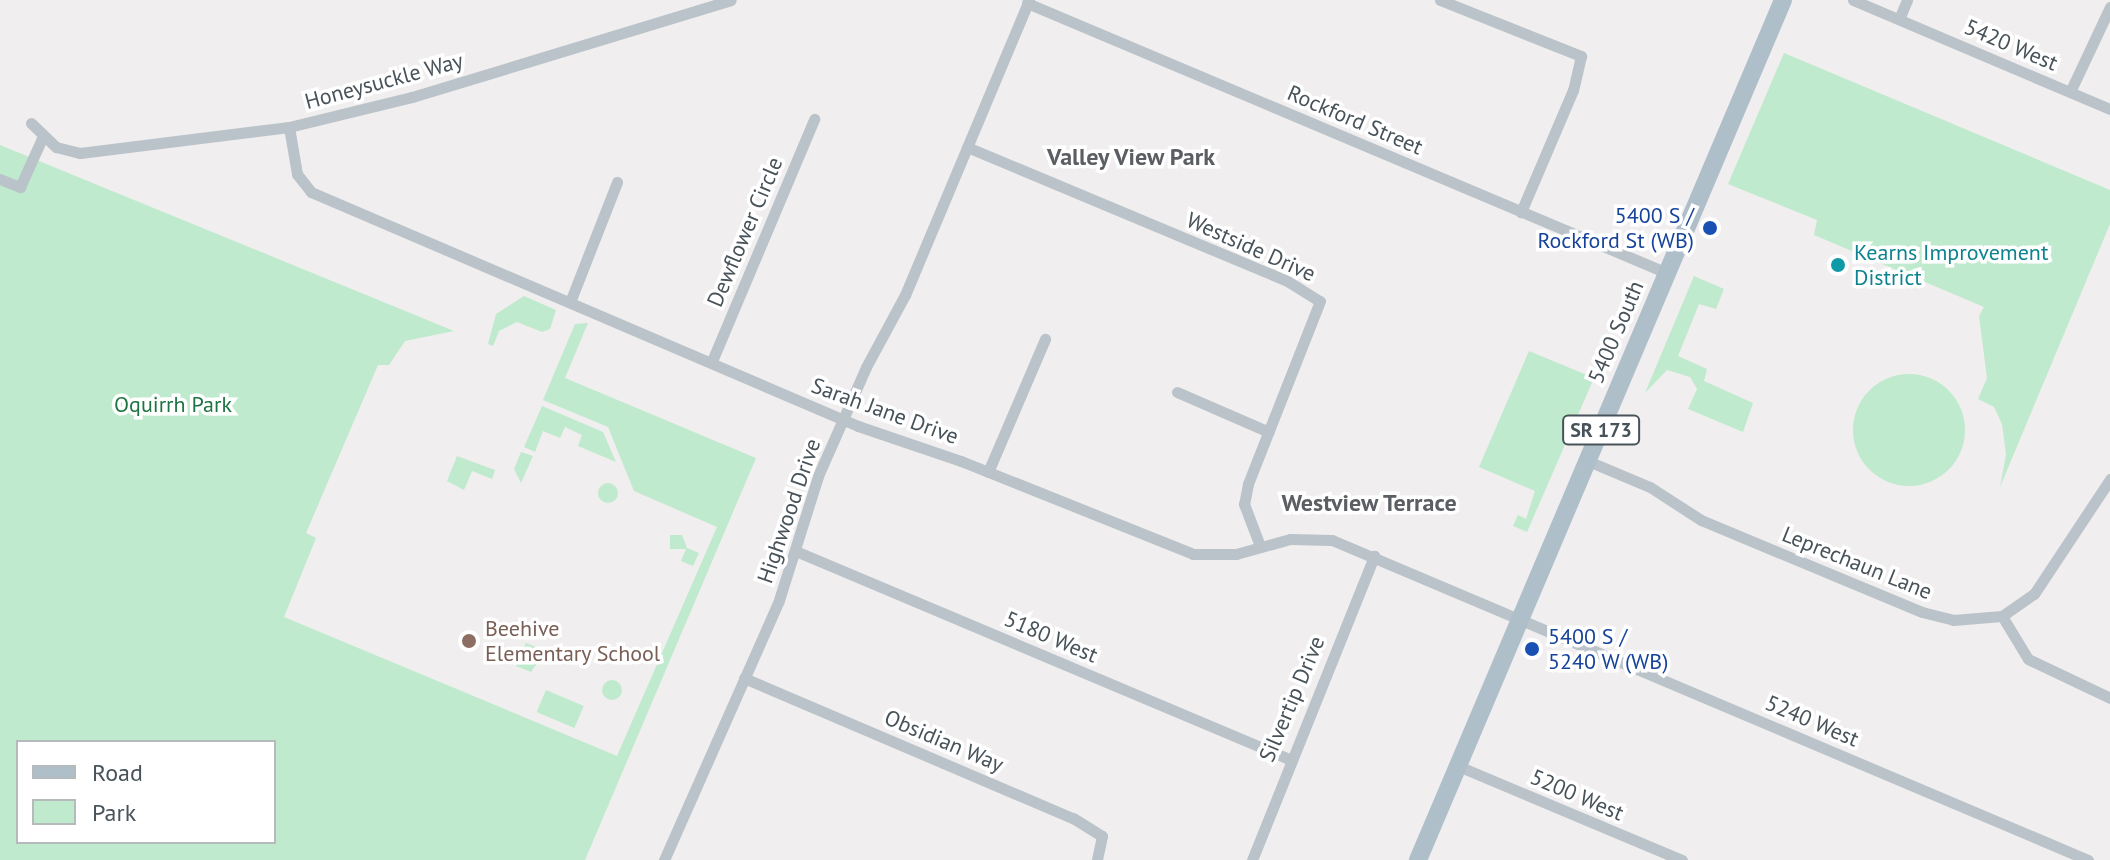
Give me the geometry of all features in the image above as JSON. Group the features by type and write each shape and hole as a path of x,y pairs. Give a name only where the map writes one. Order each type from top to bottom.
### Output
{"main road":[{"name":"5400 South","path":"1418,860 1783,0"}],"street":[{"name":"Honeysuckle Way","path":"31,123 56,147 80,153 289,127 412,97 731,0"},
{"path":"1440,0 1581,56 1573,90 1521,212"},
{"name":"5420 West","path":"1853,0 2110,109"},
{"path":"1899,19 1907,0"},
{"name":"Rockford Street","path":"1028,2 1667,273"},
{"name":"Highwood Drive","path":"664,860 798,552 818,476 905,295 1028,2"},
{"path":"2070,92 2110,7"},
{"name":"Dewflower Circle","path":"712,361 814,119"},
{"name":"Sarah Jane Drive","path":"289,127 297,174 311,192 844,420 988,472 1193,554 1236,554 1260,546 1312,538 1374,556 1521,618"},
{"path":"0,179 20,187 43,136"},
{"name":"Westside Drive","path":"967,147 1289,282 1320,301 1244,504 1260,546"},
{"path":"570,302 617,182"},
{"path":"988,472 1045,339"},
{"path":"1177,392 1269,432"},
{"name":"Leprechaun Lane","path":"1588,461 1650,487 1701,520 1922,612 1953,620 2002,616"},
{"path":"2110,479 2050,574 2034,594 2002,616 2028,659 2110,698"},
{"name":"5180 West","path":"798,552 1289,759"},
{"name":"Silvertip Drive","path":"1252,860 1289,759 1374,556"},
{"name":"5240 West","path":"1521,618 2088,860"},
{"name":"Obsidian Way","path":"744,678 1073,818 1102,836 1097,860"},
{"name":"5200 West","path":"1458,766 1682,860"}],"green space":[{"path":"1784,53 2110,190 2110,224 2000,487 2006,454 2002,424 1994,407 1978,399 1987,378 1979,316 1984,307 1814,235 1817,220 1728,184"},
{"name":"Oquirrh Park","path":"0,145 454,331 405,341 389,365 378,365 306,533 316,538 284,617 617,756 717,527 634,491 608,427 543,400 575,324 588,323 565,378 756,458 585,860 0,860"},
{"path":"1694,276 1724,289 1716,309 1699,304 1678,356 1707,369 1704,381 1753,403 1743,432 1688,409 1697,389 1690,377 1667,370 1645,393"},
{"path":"524,296 556,310 550,329 542,332 517,322 499,331 493,346 488,344 496,314"},
{"path":"1529,351 1594,378 1527,532 1513,526 1518,515 1526,519 1535,491 1479,467"},
{"path":"1909,374 1930,378 1949,390 1961,409 1965,430 1961,451 1949,470 1930,482 1909,486 1888,482 1869,470 1857,451 1853,430 1857,409 1869,390 1888,378"},
{"path":"542,406 603,432 616,462 578,446 582,435 565,427 560,438 543,431 535,452 524,447"},
{"path":"521,452 533,456 521,483 514,469"},
{"path":"457,456 495,470 492,479 472,471 464,490 447,481"},
{"path":"604,483 612,483 618,493 612,503 604,503 598,497 598,489"},
{"path":"670,535 682,535 687,548 699,553 693,566 681,561 686,549 670,549"},
{"path":"526,643 545,651 531,672 516,666"},
{"path":"608,680 616,680 622,690 616,700 608,700 602,694 602,686"},
{"path":"546,690 584,706 574,728 537,712"}],"place":[{"name":"5400 S / Rockford St (WB)","path":"1710,228"},
{"name":"Kearns Improvement District","path":"1838,265"},
{"name":"Beehive Elementary School","path":"469,641"},
{"name":"5400 S / 5240 W (WB)","path":"1532,649"}],"district":[{"name":"Valley View Park","path":"1131,157"},
{"name":"Westview Terrace","path":"1369,503"}]}
